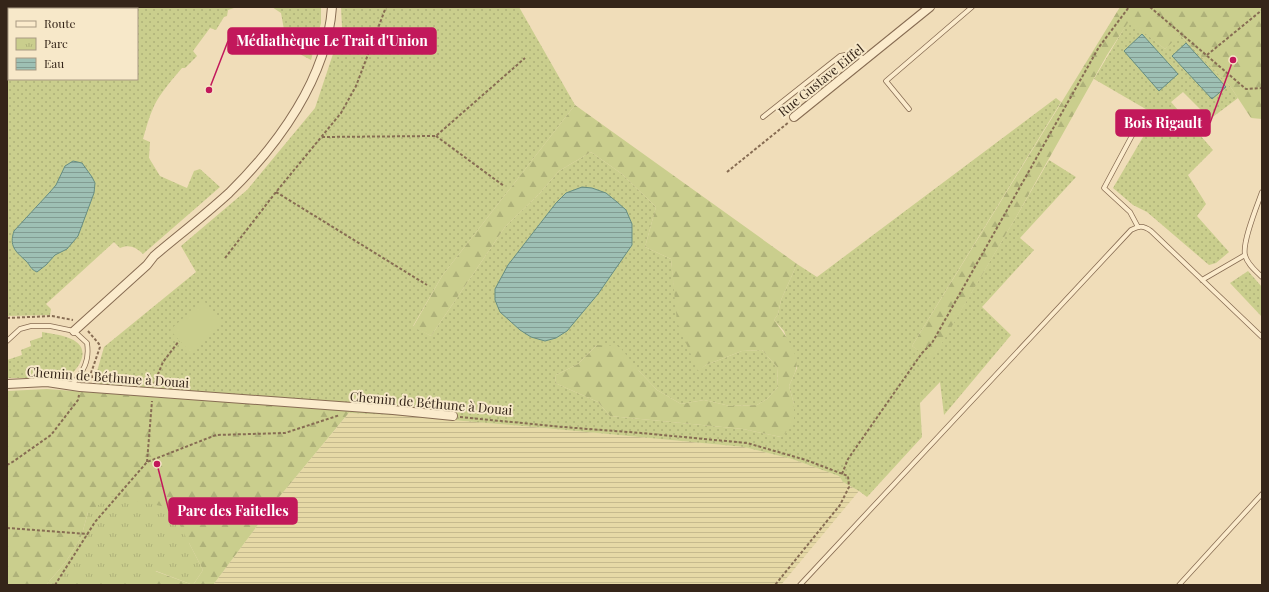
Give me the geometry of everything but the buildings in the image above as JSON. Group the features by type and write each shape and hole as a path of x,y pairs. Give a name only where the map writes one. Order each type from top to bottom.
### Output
{"street":[{"path":"74,331 147,265 154,256 228,193 252,168 282,131 305,94 322,58 331,23 332,7"},
{"name":"Rue Gustave Eiffel","path":"794,117 930,7"},
{"name":"Chemin de Béthune à Douai","path":"7,384 47,382 76,386 453,416"}],"lane":[{"path":"909,109 886,81 972,7"},
{"path":"763,117 840,56 849,54 857,55 866,59"},
{"path":"1138,226 1130,212 1104,188 1143,115"},
{"path":"1262,192 1246,242 1245,255 1249,263 1262,277"},
{"path":"800,585 1123,238 1131,230 1138,226 1146,227 1151,231 1262,337"},
{"path":"1202,280 1245,255"},
{"path":"7,341 20,329 31,326 50,326 74,331 87,343 89,355 76,386"},
{"path":"1179,585 1262,494"}],"path":[{"path":"224,258 341,113 356,86 386,7"},
{"path":"842,474 848,459 922,353 932,343 1099,47 1129,7"},
{"path":"1150,7 1246,89 1262,88"},
{"path":"1207,55 1262,10"},
{"path":"436,136 525,58"},
{"name":"Rue Gustave Eiffel","path":"727,172 794,117"},
{"path":"322,137 436,136 504,186"},
{"path":"276,192 427,285"},
{"path":"146,462 154,382 163,362 179,341"},
{"path":"7,465 51,435 78,400 76,386"},
{"path":"55,585 95,522 146,462 216,435 285,433 340,415 346,412 350,407"},
{"name":"Chemin de Béthune à Douai","path":"453,416 747,443 806,460 848,476 849,488 840,505 775,585"},
{"path":"7,528 88,534"}],"shaded area":[{"path":"7,7 67,7 8,8 7,45"},
{"path":"349,413 394,415 534,427 744,447 792,459 839,476 843,482 859,491 781,585 213,585 275,502"}],"green space":[{"path":"237,7 228,10 227,16 224,17 216,30 210,28 193,51 197,56 185,68 182,68 163,91 152,110 143,139 150,142 149,158 160,176 187,188 194,171 200,169 220,187 143,254 132,247 126,246 120,248 114,242 46,304 51,309 50,315 7,316 7,55 8,54 8,80 138,80 138,8 84,8"},
{"path":"272,7 321,7 321,23 311,60 281,44 285,35 281,13"},
{"path":"341,7 519,7 575,105 442,276 413,326 431,336 505,227 539,194 559,171 591,152 622,174 656,207 645,247 671,259 674,286 698,370 706,365 742,351 762,350 777,367 778,387 767,399 757,405 730,406 704,400 681,404 657,390 639,371 597,345 578,364 556,375 555,383 598,402 610,416 743,429 781,437 794,404 789,386 797,368 784,331 774,320 778,314 781,300 797,264 817,277 1056,98 1061,102 912,346 932,359 1049,160 1076,177 1020,238 1034,250 982,307 1011,335 944,415 940,382 920,403 922,437 867,497 843,482 839,476 792,459 744,447 534,427 394,415 349,413 351,410 95,393 96,375 104,347 196,272 181,246 247,190 315,108 342,27"},
{"path":"1120,7 1262,7 1262,119 1251,118 1230,86 1180,35 1165,49 1129,21 1107,55 1019,212 932,360 912,346"},
{"path":"1129,20 1165,49 1179,34 1230,86 1238,98 1210,119 1183,92 1171,102 1213,150 1188,175 1206,204 1197,216 1229,252 1216,263 1209,265 1147,212 1133,205 1113,188 1156,115 1094,79"},
{"path":"575,105 797,264 781,300 778,314 774,320 790,343 796,356 797,363 789,386 794,404 794,424 781,437 743,429 610,416 598,402 555,383 556,375 578,364 597,345 619,346 639,371 657,390 681,404 704,400 730,406 757,405 767,399 778,387 777,367 762,350 742,351 706,365 698,371 677,322 671,259 645,247 656,207 622,174 591,152 559,171 539,194 505,227 431,336 413,327 442,276"},
{"path":"1248,271 1262,287 1262,317 1230,283"},
{"path":"203,300 223,322 190,352 170,330"},
{"path":"42,332 72,339 78,343 82,348 83,355 77,368 65,378 7,378 7,360 22,355 21,350 31,346 30,341 42,337"},
{"path":"47,389 180,399 352,409 275,502 213,585 193,585 203,570 189,543 88,512 81,538 65,563 46,585 7,585 7,391"},
{"path":"112,496 171,508 203,570 193,585 156,571 146,585 46,585 65,563 81,538 88,512"},
{"path":"155,571 193,585 146,585 145,584"}],"water":[{"path":"1142,34 1178,74 1159,91 1124,51"},
{"path":"1186,43 1226,87 1212,99 1172,56"},
{"path":"73,161 82,163 92,177 95,183 94,193 78,236 67,249 55,255 37,272 32,269 14,248 12,241 14,231 56,185 65,166"},
{"path":"582,187 592,188 606,193 626,210 632,224 632,245 598,294 567,331 556,338 545,341 531,337 520,330 500,312 495,300 495,289 508,265 556,203 566,193"}],"place":[{"name":"Bois Rigault","path":"1233,60"},
{"name":"Médiathèque Le Trait d'Union","path":"209,90"},
{"name":"Parc des Faitelles","path":"157,464"}]}
